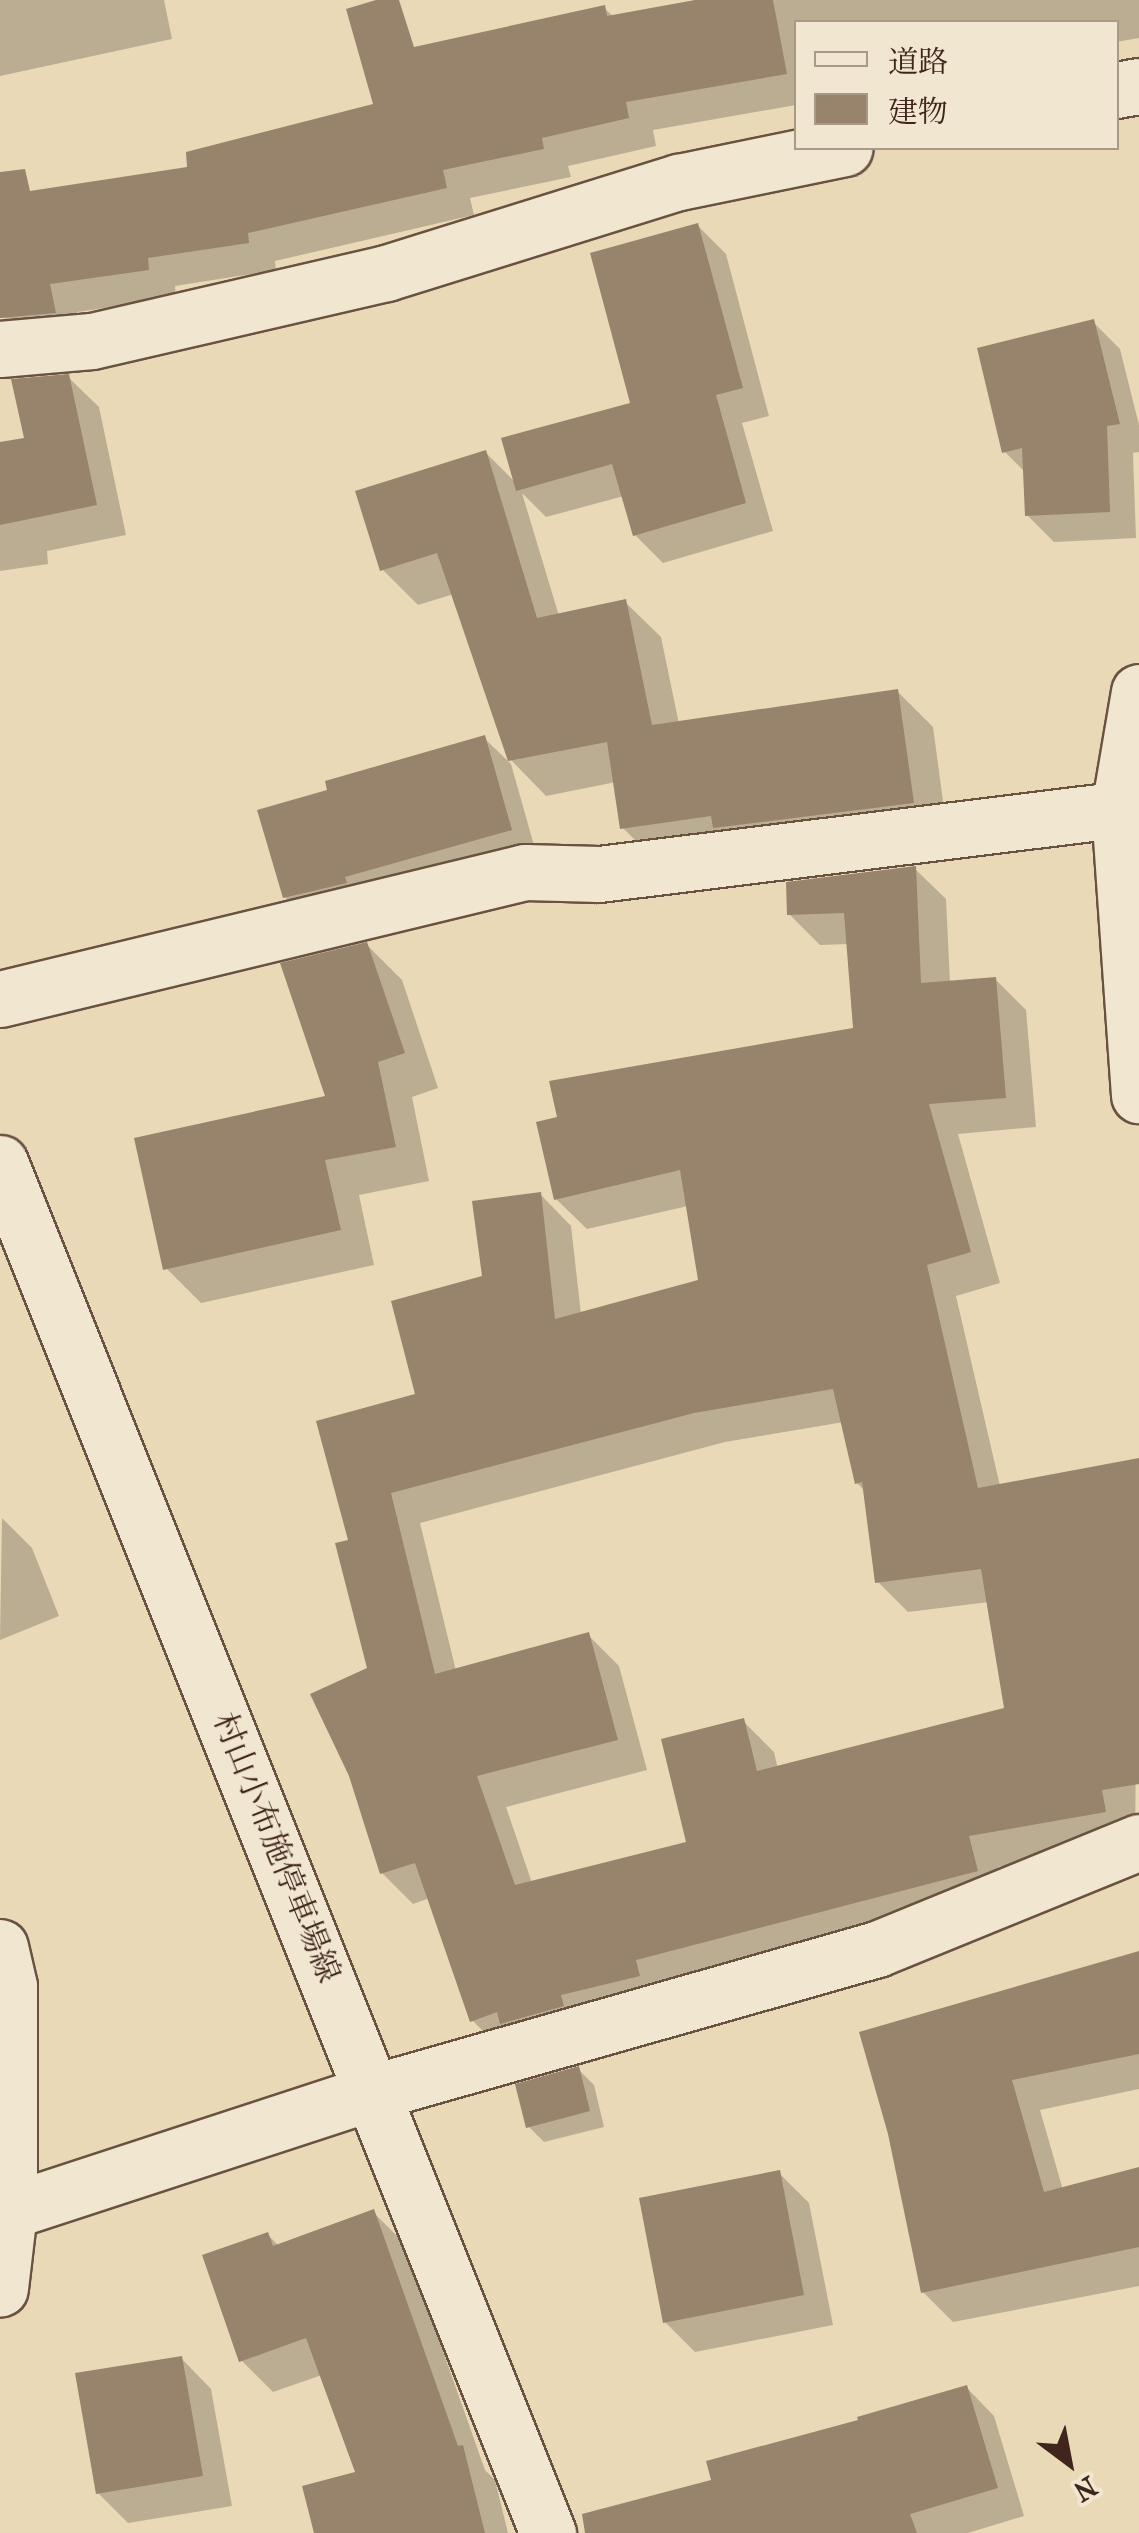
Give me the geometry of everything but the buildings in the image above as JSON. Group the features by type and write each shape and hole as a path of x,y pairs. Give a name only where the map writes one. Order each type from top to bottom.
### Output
{"street":[{"path":"0,349 92,341 386,273 678,182 834,150"},
{"path":"1139,692 1129,808 1139,1095"},
{"path":"0,998 524,872 599,874 1129,808"},
{"name":"村山小布施停車場線","path":"0,1163 548,2533"},
{"path":"4,2212 374,2092 877,1949 1139,1842"},
{"path":"0,1947 9,1986 0,2288"}]}
